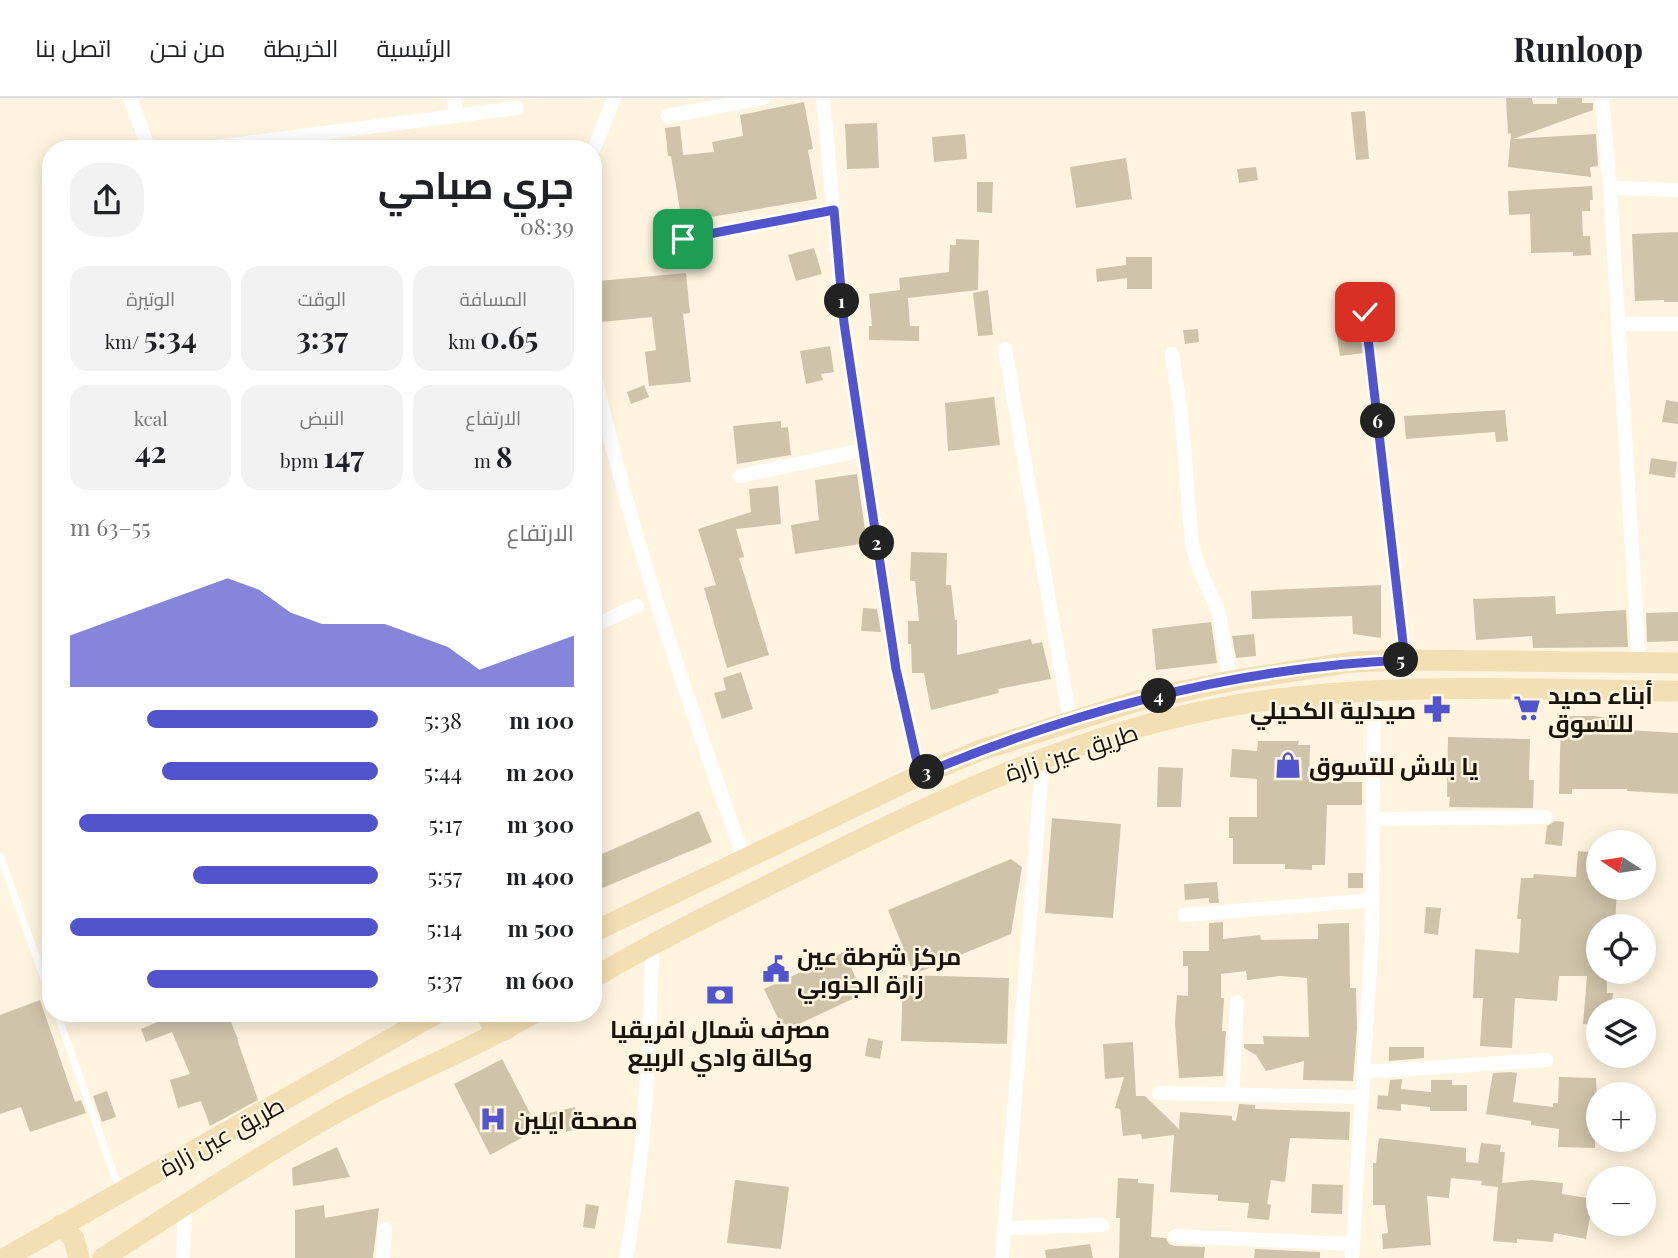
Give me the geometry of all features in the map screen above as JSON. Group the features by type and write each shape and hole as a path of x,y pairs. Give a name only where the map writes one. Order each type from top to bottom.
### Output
{"main road":[{"name":"طريق عين زارة","path":"602,928 920,775 981,750 1137,701 1230,681 1352,662 1405,660 1678,663"},
{"name":"طريق عين زارة","path":"602,973 652,944 855,841 947,798 1043,757 1143,727 1224,707 1320,694 1374,690 1678,691"},
{"name":"طريق عين زارة","path":"5,1258 421,1022"},
{"path":"492,1022 505,1030"},
{"name":"طريق عين زارة","path":"103,1258 335,1113 519,1022"},
{"path":"61,1225 74,1239 79,1258"}],"street":[{"path":"130,98 146,140"},
{"path":"454,98 456,116"},
{"path":"597,140 614,98"},
{"path":"668,116 763,98"},
{"path":"823,98 844,323 896,669 920,775"},
{"path":"1602,98 1610,188 1639,664"},
{"path":"270,140 517,108"},
{"path":"1610,188 1678,190"},
{"path":"683,239 834,210"},
{"path":"1618,324 1678,324"},
{"path":"1005,349 1070,720"},
{"path":"1172,354 1181,414 1192,545 1219,613 1230,681"},
{"path":"602,402 652,590 697,729 745,861"},
{"path":"740,476 863,450"},
{"path":"602,622 637,606"},
{"path":"1175,1236 1351,1251 1373,900 1374,690"},
{"path":"1002,1258 1043,757"},
{"path":"1373,819 1546,817"},
{"path":"1184,915 1373,900"},
{"path":"626,1258 637,1198 650,1061 652,944"},
{"path":"1231,1094 1237,1002"},
{"path":"1364,1072 1548,1060"},
{"path":"1159,1093 1362,1097"},
{"path":"183,1258 185,1205"},
{"path":"1005,1228 1102,1225"},
{"path":"383,1258 385,1229"}],"lane":[{"path":"1365,312 1405,660"},
{"path":"0,856 42,972"},
{"path":"60,1022 121,1191"}],"building":[{"path":"1506,98 1532,98 1533,104 1557,104 1557,98 1582,98 1582,103 1593,103 1593,110 1513,139 1596,134 1598,166 1590,167 1591,177 1508,167 1511,133 1508,134"},
{"path":"804,102 813,149 808,150 817,199 682,222 665,128 680,126 683,155 714,152 712,142 743,136 740,115"},
{"path":"1365,111 1369,159 1356,160 1351,112"},
{"path":"877,123 879,168 847,169 845,124"},
{"path":"965,134 967,159 934,162 932,137"},
{"path":"1126,158 1132,199 1076,208 1070,167"},
{"path":"1256,167 1258,180 1239,183 1237,169"},
{"path":"977,182 993,182 992,213 977,212"},
{"path":"1592,186 1593,200 1590,200 1590,211 1582,211 1583,236 1590,236 1591,255 1573,256 1573,252 1531,253 1530,214 1509,215 1508,191"},
{"path":"1678,232 1678,302 1635,301 1632,234"},
{"path":"956,239 979,240 978,290 908,298 910,326 919,326 919,341 869,340 869,326 872,326 869,294 900,290 899,278 949,272 950,245 956,245"},
{"path":"814,248 822,274 796,281 788,255"},
{"path":"1126,257 1152,257 1152,289 1127,289 1127,278 1097,282 1096,269 1126,265"},
{"path":"686,273 690,313 683,314 691,382 649,386 645,352 656,350 652,317 602,322 602,281"},
{"path":"988,290 993,335 978,336 973,293"},
{"path":"1360,325 1364,353 1340,356 1336,329"},
{"path":"1198,329 1199,342 1185,344 1183,330"},
{"path":"830,346 834,372 821,374 823,380 806,384 800,351"},
{"path":"644,385 649,397 631,404 627,392"},
{"path":"994,397 1000,445 948,451 945,403"},
{"path":"1666,400 1678,402 1678,424 1662,422"},
{"path":"1505,410 1508,441 1496,442 1495,432 1406,439 1404,416"},
{"path":"781,421 781,428 788,427 791,455 737,464 733,426"},
{"path":"1651,458 1677,462 1675,478 1649,474"},
{"path":"857,474 867,543 795,554 791,525 819,520 815,480"},
{"path":"778,486 781,524 736,529 744,557 739,558 769,655 727,668 704,588 716,585 698,529 751,512 749,489"},
{"path":"911,552 947,553 946,585 951,585 957,620 957,655 1031,639 1032,644 1042,642 1051,679 998,689 999,693 931,710 924,673 912,673 911,644 908,644 908,621 919,621 915,581 910,581"},
{"path":"1381,585 1381,638 1353,634 1352,616 1252,619 1251,591"},
{"path":"1555,596 1556,614 1626,610 1628,647 1533,648 1532,636 1476,640 1473,599"},
{"path":"863,608 877,609 881,632 861,631"},
{"path":"1678,612 1678,641 1647,642 1646,613"},
{"path":"1211,622 1217,663 1156,670 1152,629"},
{"path":"1254,634 1256,656 1236,658 1232,636"},
{"path":"741,672 753,709 722,719 714,693 726,690 723,678"},
{"path":"1561,716 1595,716 1630,721 1628,730 1678,733 1678,794 1627,789 1572,789 1572,794 1559,794"},
{"path":"1448,737 1530,739 1529,780 1534,780 1533,808 1449,807"},
{"path":"1258,741 1299,741 1298,745 1310,745 1309,782 1362,782 1362,805 1327,805 1325,865 1312,865 1312,870 1285,869 1285,864 1233,864 1233,838 1229,838 1229,817 1257,817 1257,779 1230,777 1232,749 1257,751"},
{"path":"1158,767 1183,768 1181,807 1157,807"},
{"path":"699,811 712,842 602,888 602,854"},
{"path":"1052,818 1121,824 1113,918 1045,913"},
{"path":"1555,821 1564,822 1562,846 1545,844 1547,826"},
{"path":"1578,851 1586,852 1586,900 1616,900 1616,914 1586,914 1586,976 1559,976 1557,1001 1515,998 1512,1048 1480,1046 1483,998 1473,998 1475,949 1519,953 1521,919 1517,919 1521,878 1533,878 1534,874 1576,877"},
{"path":"1011,859 1022,867 1011,934 914,974 888,910"},
{"path":"1348,873 1363,873 1363,888 1348,888"},
{"path":"1217,882 1219,903 1209,903 1209,898 1185,900 1184,884"},
{"path":"1426,907 1441,908 1438,935 1424,933"},
{"path":"1223,922 1223,939 1260,935 1261,940 1318,939 1318,924 1349,923 1350,988 1356,988 1357,1028 1353,1081 1303,1080 1304,1061 1266,1071 1256,1055 1244,1048 1244,1044 1264,1044 1263,1036 1309,1037 1307,978 1280,976 1247,980 1246,971 1221,974 1221,998 1224,998 1222,1031 1226,1031 1223,1076 1179,1078 1175,1023 1177,995 1188,996 1188,966 1183,966 1183,951 1209,951 1209,923"},
{"path":"844,952 863,994 784,1031 764,989"},
{"path":"903,975 1009,978 1007,1044 901,1041"},
{"path":"1586,984 1607,984 1607,993 1613,993 1612,998 1586,998 1586,1024 1583,1024"},
{"path":"40,1000 42,1022 48,1022 75,1102 81,1100 86,1113 30,1132 21,1107 0,1114 0,1015"},
{"path":"158,1022 231,1022 258,1100 210,1126 201,1101 178,1108 170,1080 190,1074 172,1032 146,1042 141,1029"},
{"path":"868,1038 883,1041 880,1059 865,1056"},
{"path":"1133,1042 1136,1096 1145,1096 1179,1129 1180,1112 1232,1116 1232,1120 1236,1121 1239,1104 1255,1105 1255,1109 1350,1112 1349,1140 1290,1138 1285,1182 1271,1180 1267,1204 1271,1205 1269,1220 1247,1218 1249,1203 1218,1201 1218,1195 1170,1192 1174,1135 1142,1139 1141,1134 1123,1136 1120,1109 1115,1108 1124,1077 1105,1079 1103,1044"},
{"path":"1389,1047 1424,1047 1424,1058 1389,1061"},
{"path":"502,1059 532,1117 575,1107 580,1128 566,1132 565,1125 533,1132 490,1155 454,1084"},
{"path":"1493,1073 1517,1073 1513,1102 1553,1107 1553,1103 1558,1103 1559,1077 1596,1078 1596,1082 1586,1082 1586,1148 1558,1147 1559,1129 1531,1125 1531,1121 1486,1114"},
{"path":"1402,1079 1401,1089 1431,1092 1431,1080 1452,1080 1452,1085 1467,1085 1467,1111 1430,1111 1430,1107 1401,1104 1401,1111 1377,1109 1378,1095 1388,1096 1390,1080"},
{"path":"107,1091 116,1117 102,1122 93,1096"},
{"path":"1379,1138 1466,1148 1466,1162 1478,1163 1481,1143 1501,1145 1500,1152 1505,1152 1502,1183 1532,1180 1563,1183 1562,1194 1586,1198 1586,1239 1554,1233 1553,1242 1517,1239 1517,1243 1493,1241 1498,1187 1481,1185 1482,1181 1451,1178 1449,1198 1427,1196 1431,1245 1383,1249 1382,1234 1388,1233 1385,1205 1373,1205 1373,1163 1376,1163"},
{"path":"337,1147 350,1177 293,1186 292,1168"},
{"path":"1118,1178 1138,1179 1138,1183 1154,1184 1151,1237 1166,1238 1169,1244 1175,1246 1205,1247 1204,1258 1119,1258 1120,1218 1116,1218"},
{"path":"735,1180 789,1187 781,1249 727,1243"},
{"path":"1312,1184 1343,1185 1342,1214 1311,1213"},
{"path":"586,1204 599,1206 595,1229 583,1227"},
{"path":"324,1205 325,1218 379,1208 373,1258 295,1258 295,1210"},
{"path":"1090,1244 1093,1258 1046,1258 1045,1250"},
{"path":"1255,1249 1320,1252 1320,1258 1254,1258"}],"place":[{"name":"أبناء حميد للتسوق","path":"1527,708"},
{"name":"صيدلية الكحيلي","path":"1437,709"},
{"name":"يا بلاش للتسوق","path":"1288,765"},
{"name":"مركز شرطة عين زارة الجنوبي","path":"776,969"},
{"name":"مصرف شمال افريقيا وكالة وادي الربيع","path":"720,995"},
{"name":"مصحة ايلين","path":"493,1119"}],"route":[{"path":"683,239 834,210 844,323 896,669 920,775 981,750 1049,727 1182,690 1352,662 1405,660 1365,312"}]}
